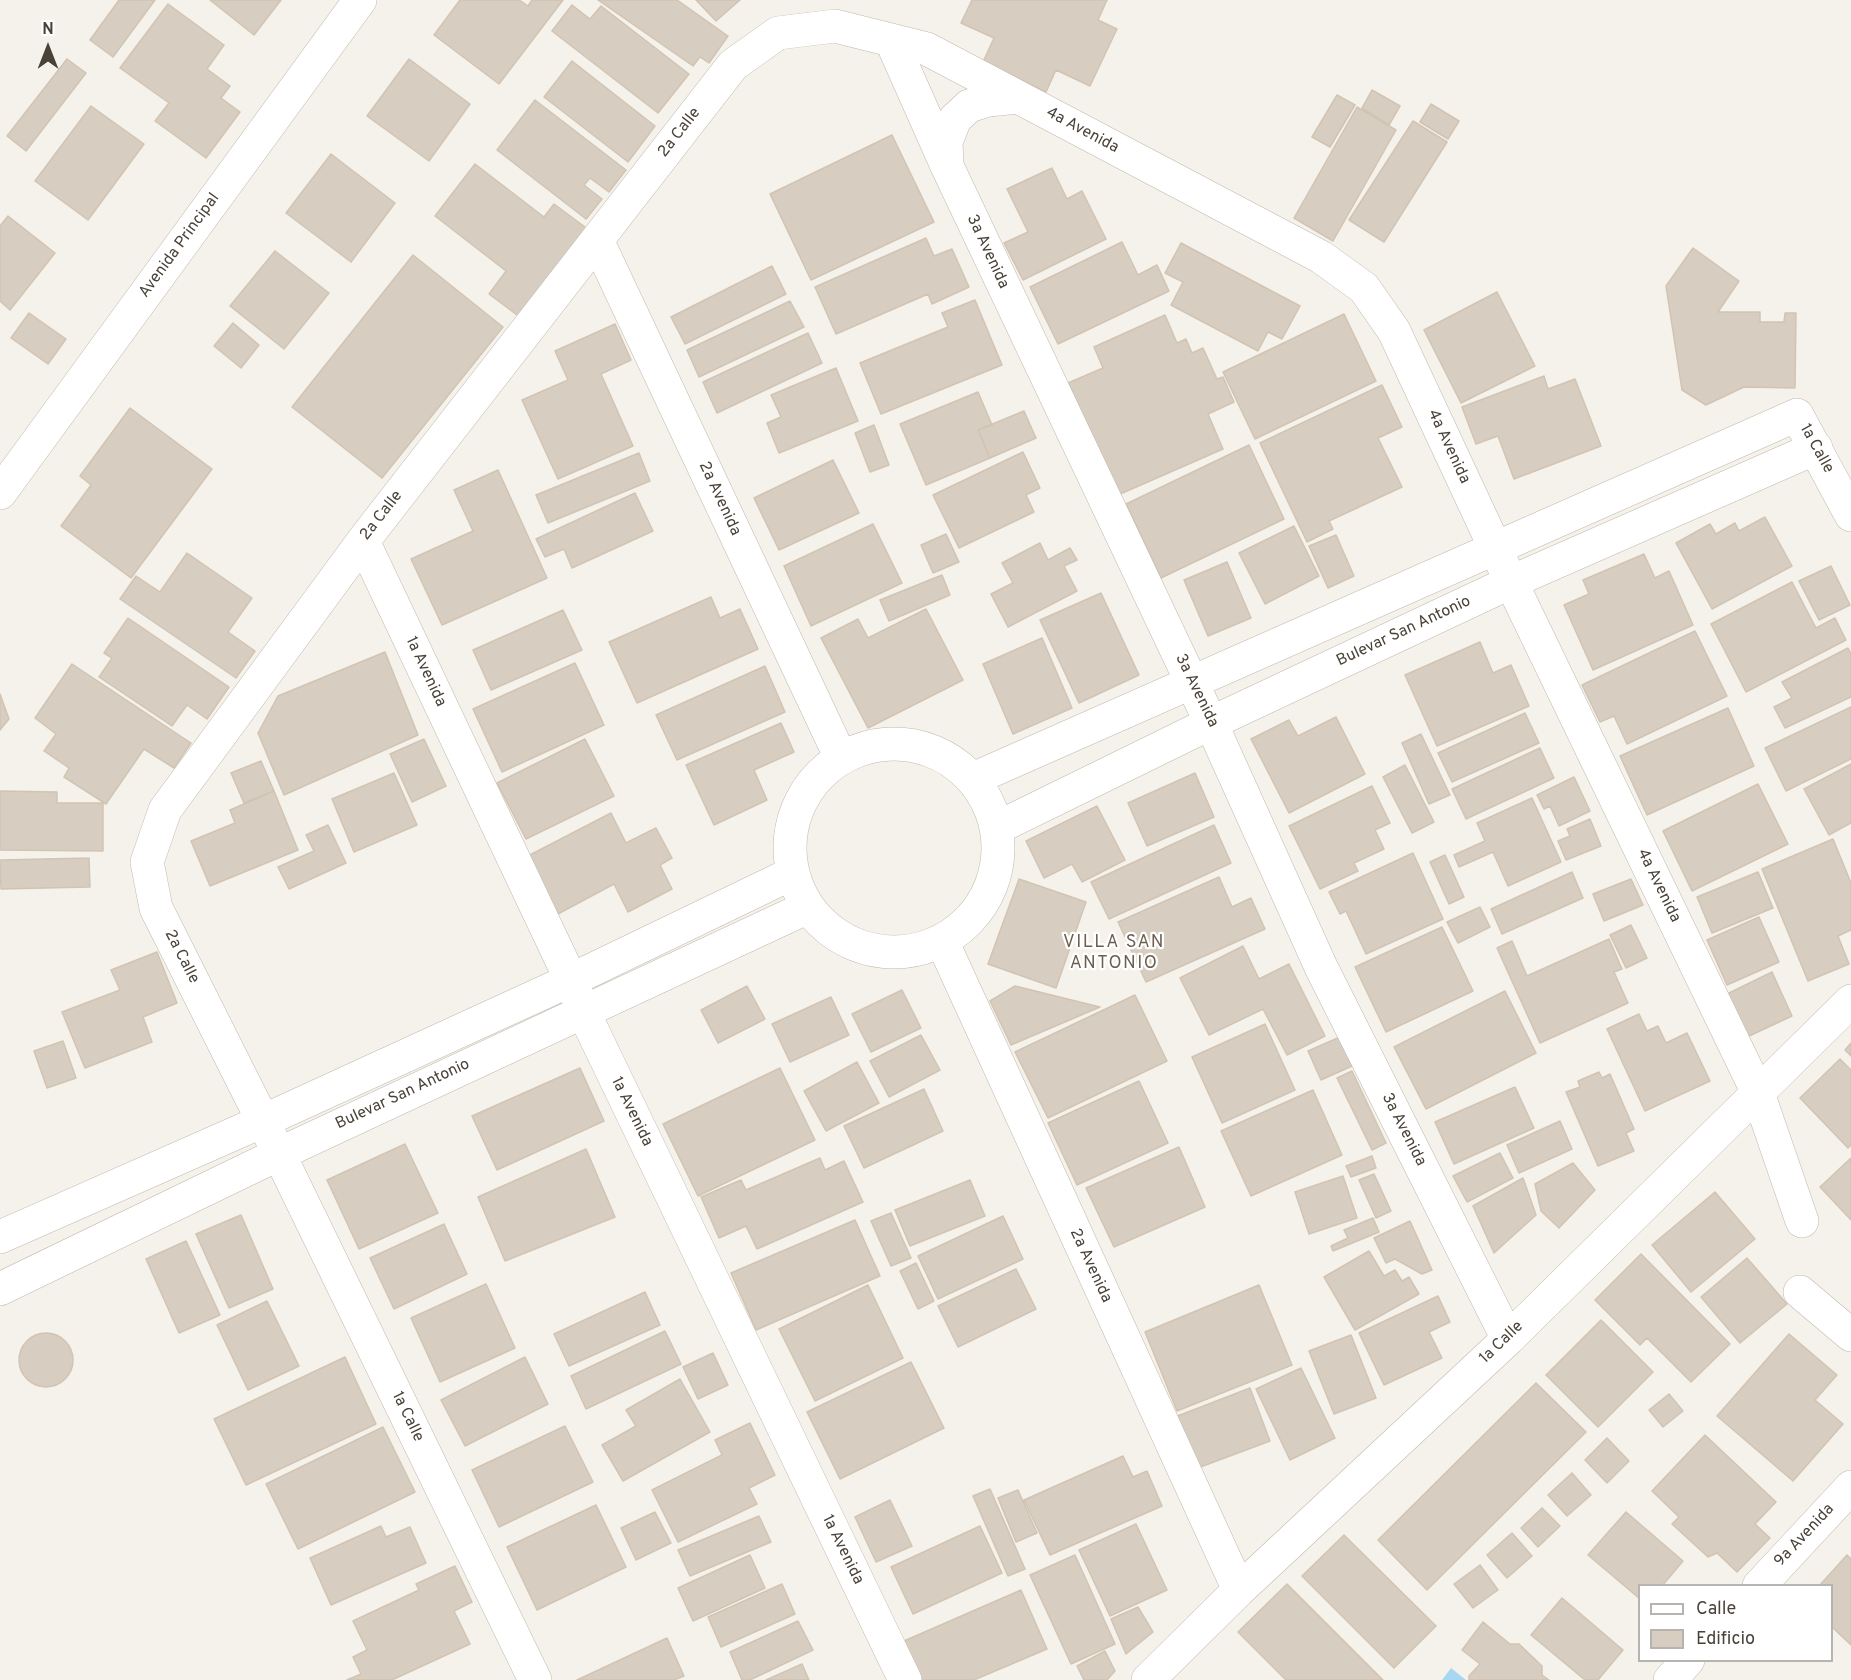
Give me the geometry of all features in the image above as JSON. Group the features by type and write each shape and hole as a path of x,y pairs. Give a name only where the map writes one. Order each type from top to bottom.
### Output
{"street":[{"name":"Avenida Principal","path":"0,493 360,0"},
{"name":"2a Calle","path":"279,1154 156,908 147,862 165,810 363,541 733,65 777,33 835,26 891,40"},
{"name":"4a Avenida","path":"891,40 927,49 1321,257 1364,288 1394,330 1495,549 1758,1094 1802,1221"},
{"name":"3a Avenida","path":"891,40 947,166 1211,723 1321,967 1508,1339"},
{"path":"947,166 946,142 955,120 969,106 988,100 1018,97"},
{"name":"2a Avenida","path":"597,240 841,758"},
{"name":"1a Calle","path":"1495,549 1797,416 1851,515"},
{"name":"Bulevar San Antonio","path":"997,824 1009,822 1211,723 1511,582 1816,448"},
{"name":"1a Avenida","path":"363,541 571,980 583,1011 904,1680"},
{"path":"973,778 1495,549"},
{"path":"902,744 934,751 973,778 984,793 997,824 999,858 989,892 970,921 942,941 913,950 883,952 854,944 828,929 808,907 793,873 790,840 798,808 816,779 841,758 871,746 902,744"},
{"name":"Bulevar San Antonio","path":"0,1237 263,1121 571,980 793,873"},
{"name":"Bulevar San Antonio","path":"0,1289 279,1154 808,907"},
{"name":"2a Avenida","path":"942,941 1239,1590"},
{"name":"1a Calle","path":"1148,1680 1239,1590 1508,1339 1851,1001"},
{"name":"1a Calle","path":"279,1154 535,1680"},
{"path":"1800,1292 1851,1335"},
{"name":"9a Avenida","path":"1761,1584 1851,1487"},
{"path":"1670,1680 1686,1662"}],"water":[{"path":"1451,1668 1466,1680 1442,1680"}],"building":[{"path":"119,0 155,0 113,57 90,40"},
{"path":"210,0 281,0 254,35"},
{"path":"460,0 519,0 528,6 532,0 563,0 499,84 434,35"},
{"path":"598,0 677,0 728,36 709,63 700,57 693,66"},
{"path":"696,0 740,0 716,21"},
{"path":"972,0 1107,0 1098,20 1117,29 1090,86 1056,70 1046,92 983,62 994,38 961,23"},
{"path":"168,4 224,45 207,69 230,86 221,98 240,112 206,158 155,121 169,103 120,68"},
{"path":"572,5 590,19 601,6 689,74 658,113 552,31"},
{"path":"67,59 86,73 26,151 7,136"},
{"path":"409,59 470,104 429,161 367,116"},
{"path":"572,61 655,126 628,162 544,97"},
{"path":"1372,90 1400,106 1389,125 1362,108"},
{"path":"1337,95 1355,105 1330,147 1312,137"},
{"path":"535,100 626,170 609,192 590,178 584,185 602,199 586,219 497,150"},
{"path":"1431,104 1459,121 1448,139 1420,122"},
{"path":"91,106 144,144 88,220 35,181"},
{"path":"1357,107 1396,130 1333,241 1294,218"},
{"path":"1413,121 1447,142 1384,242 1349,220"},
{"path":"892,135 934,222 811,280 770,194"},
{"path":"331,154 395,203 351,262 286,213"},
{"path":"475,164 544,217 554,204 589,230 521,318 489,294 506,271 435,216"},
{"path":"1052,168 1067,199 1082,191 1106,239 1023,280 1004,243 1028,232 1007,189"},
{"path":"8,216 55,253 10,310 0,301 0,226"},
{"path":"926,238 934,256 952,249 969,287 932,304 928,294 836,334 815,287"},
{"path":"1122,242 1138,275 1157,265 1169,291 1058,344 1030,287"},
{"path":"1181,243 1300,306 1282,339 1268,332 1258,351 1171,305 1183,282 1165,273"},
{"path":"1693,248 1739,281 1718,312 1760,312 1760,322 1784,322 1785,313 1796,313 1795,388 1744,387 1706,405 1682,390 1666,286"},
{"path":"275,251 329,293 284,349 230,306"},
{"path":"413,255 503,327 382,478 292,407"},
{"path":"772,266 786,294 685,344 671,317"},
{"path":"1497,292 1535,366 1461,403 1424,330"},
{"path":"975,300 1002,365 881,414 860,363 948,327 942,313"},
{"path":"790,301 804,327 699,377 687,350"},
{"path":"29,313 66,339 48,364 11,338"},
{"path":"1344,314 1376,381 1255,439 1223,372"},
{"path":"1165,315 1177,343 1186,339 1192,353 1203,348 1217,379 1223,377 1234,402 1208,414 1223,449 1118,495 1068,383 1103,368 1094,347"},
{"path":"233,323 259,345 241,368 214,346"},
{"path":"615,324 631,360 601,374 633,446 558,479 522,400 568,380 555,351"},
{"path":"808,333 822,363 717,413 703,382"},
{"path":"836,368 858,421 779,453 767,423 781,417 771,395"},
{"path":"1544,376 1548,389 1575,379 1601,446 1514,479 1498,436 1476,444 1462,407"},
{"path":"1382,385 1402,427 1378,438 1402,487 1329,521 1333,529 1307,542 1260,443"},
{"path":"978,392 992,425 978,430 990,458 926,485 900,424"},
{"path":"130,408 212,469 131,578 61,526 91,485 80,476"},
{"path":"1024,411 1036,438 990,458 978,430"},
{"path":"874,425 889,465 870,472 855,433"},
{"path":"1249,445 1284,519 1161,578 1126,504"},
{"path":"1023,452 1040,488 1026,495 1034,512 959,548 933,495"},
{"path":"639,453 650,481 548,523 536,495"},
{"path":"833,460 859,513 779,550 754,498"},
{"path":"498,470 547,578 442,625 411,559 473,531 454,490"},
{"path":"635,493 653,531 572,568 564,549 545,557 536,539"},
{"path":"1765,517 1792,566 1712,609 1676,543 1710,524 1716,534 1735,523 1739,531"},
{"path":"873,524 902,583 811,626 784,566"},
{"path":"1294,526 1319,576 1265,604 1239,553"},
{"path":"946,534 959,562 933,573 921,545"},
{"path":"1336,535 1354,576 1328,588 1309,546"},
{"path":"1040,543 1048,560 1070,548 1077,560 1064,566 1077,591 1008,627 991,594 1013,583 1002,563"},
{"path":"187,553 252,598 228,632 255,651 236,678 120,599 136,576 160,592"},
{"path":"1644,554 1655,578 1669,571 1693,625 1593,670 1564,605 1589,594 1583,580"},
{"path":"1227,562 1251,618 1208,636 1184,580"},
{"path":"1831,566 1850,605 1819,620 1799,581"},
{"path":"942,575 950,595 889,621 880,600"},
{"path":"1792,582 1816,628 1835,618 1846,640 1746,692 1711,624"},
{"path":"1101,593 1139,675 1079,703 1040,620"},
{"path":"711,597 720,618 740,609 758,649 637,703 609,642"},
{"path":"926,609 963,680 868,728 821,638 858,619 868,638"},
{"path":"563,610 582,650 491,690 473,650"},
{"path":"128,618 229,687 207,719 187,705 172,726 99,677 112,658 104,653"},
{"path":"1695,631 1727,696 1627,744 1614,716 1600,722 1582,685"},
{"path":"1042,638 1072,708 1013,734 983,664"},
{"path":"1480,642 1493,673 1511,665 1529,706 1437,746 1405,675"},
{"path":"1848,648 1851,654 1851,697 1785,728 1774,707 1792,698 1782,682"},
{"path":"385,652 418,735 284,795 258,733 278,696"},
{"path":"575,663 604,725 502,772 473,709"},
{"path":"72,664 191,743 174,768 144,749 106,804 64,777 69,768 44,751 56,734 35,718"},
{"path":"765,666 785,712 677,760 656,715"},
{"path":"0,694 9,719 0,730"},
{"path":"1851,707 1851,759 1786,791 1765,748"},
{"path":"1728,708 1754,766 1647,815 1620,756"},
{"path":"1525,713 1539,743 1452,782 1438,753"},
{"path":"1336,717 1365,774 1289,813 1251,739 1289,720 1298,736"},
{"path":"781,723 794,752 754,770 767,800 714,825 686,765"},
{"path":"1421,734 1450,795 1429,804 1402,743"},
{"path":"424,739 446,786 412,802 390,754"},
{"path":"585,739 614,796 526,839 497,783"},
{"path":"1540,748 1554,778 1466,819 1452,789"},
{"path":"261,761 274,791 244,803 231,773"},
{"path":"1851,764 1851,823 1829,835 1804,789"},
{"path":"1405,765 1434,822 1412,833 1383,777"},
{"path":"394,773 417,825 354,852 332,799"},
{"path":"1195,773 1214,817 1147,846 1128,803"},
{"path":"1574,777 1590,811 1559,826 1550,806 1544,809 1537,795"},
{"path":"1758,784 1788,844 1692,891 1663,831"},
{"path":"1372,786 1390,823 1375,830 1384,849 1354,863 1358,871 1320,889 1289,826"},
{"path":"0,791 57,792 57,803 103,803 103,851 0,850"},
{"path":"274,791 298,850 210,886 191,841 235,823 230,810"},
{"path":"1532,798 1561,862 1508,886 1493,852 1459,867 1454,855 1485,841 1477,823"},
{"path":"1097,806 1125,860 1082,882 1072,864 1044,878 1026,841"},
{"path":"611,813 626,843 656,828 672,858 660,865 672,889 628,912 614,884 556,915 526,857"},
{"path":"1590,819 1601,846 1566,860 1558,841 1570,836 1567,829"},
{"path":"328,825 346,863 289,889 278,867 314,851 306,835"},
{"path":"1214,825 1231,863 1109,919 1091,882"},
{"path":"1833,839 1851,883 1851,930 1838,936 1849,964 1808,981 1762,869"},
{"path":"1413,853 1443,919 1366,954 1346,911 1340,914 1329,892"},
{"path":"1445,855 1464,897 1449,904 1430,862"},
{"path":"89,858 90,887 1,889 0,860"},
{"path":"1572,872 1583,898 1502,934 1491,909"},
{"path":"1758,872 1773,908 1712,933 1697,897"},
{"path":"1219,877 1232,907 1251,898 1265,929 1146,982 1118,922"},
{"path":"1019,879 1086,902 1056,988 988,964"},
{"path":"1631,879 1643,905 1604,921 1593,894"},
{"path":"1480,907 1490,927 1458,943 1447,922"},
{"path":"1759,917 1779,962 1727,985 1707,940"},
{"path":"1631,925 1647,958 1626,968 1610,935"},
{"path":"1442,927 1473,991 1386,1032 1355,967"},
{"path":"1609,939 1622,969 1614,972 1628,1003 1540,1043 1497,948 1512,941 1527,976"},
{"path":"1243,946 1259,979 1289,964 1325,1036 1287,1055 1263,1009 1209,1035 1180,978"},
{"path":"157,952 177,1003 143,1017 152,1042 85,1068 62,1012 120,990 111,970"},
{"path":"1772,972 1792,1016 1747,1037 1727,994"},
{"path":"747,986 765,1019 718,1043 701,1010"},
{"path":"1015,986 1100,1007 1011,1045 990,1001"},
{"path":"902,990 921,1028 871,1052 852,1014"},
{"path":"1505,991 1536,1053 1426,1109 1394,1047"},
{"path":"1135,995 1167,1061 1048,1118 1015,1052"},
{"path":"831,997 849,1035 790,1062 772,1024"},
{"path":"1639,1014 1647,1031 1658,1026 1666,1043 1687,1033 1710,1081 1645,1111 1607,1029"},
{"path":"1265,1024 1295,1090 1222,1123 1192,1057"},
{"path":"921,1035 940,1070 889,1097 870,1061"},
{"path":"1340,1037 1352,1066 1321,1080 1308,1051"},
{"path":"63,1041 76,1078 47,1088 34,1051"},
{"path":"1851,1043 1851,1056 1845,1050"},
{"path":"1840,1059 1851,1070 1851,1145 1848,1148 1800,1098"},
{"path":"857,1062 879,1103 826,1131 804,1091"},
{"path":"580,1068 604,1121 497,1170 472,1116"},
{"path":"780,1068 815,1140 698,1196 663,1124"},
{"path":"1352,1071 1386,1143 1372,1150 1337,1078"},
{"path":"1599,1072 1602,1078 1610,1074 1634,1129 1626,1133 1634,1151 1598,1166 1566,1092 1580,1087 1578,1081"},
{"path":"1139,1081 1168,1143 1077,1185 1048,1123"},
{"path":"1515,1087 1534,1128 1454,1164 1435,1122"},
{"path":"924,1089 943,1131 864,1168 844,1126"},
{"path":"1313,1090 1342,1155 1251,1196 1221,1131"},
{"path":"1560,1121 1572,1149 1519,1173 1507,1145"},
{"path":"405,1144 438,1213 359,1249 327,1180"},
{"path":"1179,1147 1205,1207 1114,1247 1086,1188"},
{"path":"586,1149 615,1217 505,1261 478,1197"},
{"path":"1500,1153 1513,1178 1467,1202 1453,1176"},
{"path":"1372,1156 1376,1168 1351,1177 1346,1166"},
{"path":"820,1158 825,1170 844,1161 863,1202 757,1249 746,1226 719,1238 701,1197 741,1180 746,1190"},
{"path":"1851,1158 1851,1220 1820,1187"},
{"path":"1573,1163 1595,1190 1559,1228 1541,1211 1535,1184"},
{"path":"1374,1174 1391,1211 1376,1218 1359,1180"},
{"path":"1343,1176 1357,1218 1309,1234 1295,1192"},
{"path":"1523,1178 1536,1215 1494,1253 1473,1206"},
{"path":"970,1180 985,1216 910,1246 895,1210"},
{"path":"1715,1192 1755,1239 1691,1292 1652,1245"},
{"path":"891,1213 911,1258 891,1266 871,1221"},
{"path":"241,1215 273,1289 229,1308 196,1234"},
{"path":"1003,1216 1023,1259 938,1299 918,1256"},
{"path":"1373,1218 1379,1232 1333,1251 1331,1246 1348,1238 1344,1230"},
{"path":"855,1220 880,1276 756,1330 731,1273"},
{"path":"1410,1221 1432,1270 1422,1274 1395,1259 1386,1263 1374,1238"},
{"path":"444,1224 467,1274 394,1309 370,1258"},
{"path":"186,1241 220,1315 179,1333 146,1259"},
{"path":"1369,1251 1384,1276 1395,1270 1402,1281 1409,1277 1419,1294 1355,1330 1324,1277"},
{"path":"1641,1254 1730,1344 1691,1382 1647,1338 1640,1345 1595,1300"},
{"path":"1747,1258 1787,1304 1740,1343 1701,1297"},
{"path":"916,1263 934,1301 918,1309 900,1271"},
{"path":"1016,1269 1036,1309 958,1347 938,1306"},
{"path":"486,1284 515,1348 440,1382 411,1318"},
{"path":"868,1285 903,1358 815,1401 779,1329"},
{"path":"1259,1285 1292,1365 1177,1411 1145,1332"},
{"path":"645,1292 660,1325 569,1366 554,1334"},
{"path":"1438,1296 1450,1322 1429,1332 1442,1358 1384,1385 1359,1333"},
{"path":"267,1301 299,1366 248,1390 217,1325"},
{"path":"1601,1320 1653,1372 1598,1427 1546,1375"},
{"path":"665,1331 681,1364 586,1409 571,1376"},
{"path":"46,1333 56,1335 65,1341 71,1350 73,1360 71,1370 65,1379 56,1385 46,1387 36,1385 27,1379 21,1370 19,1360 21,1350 27,1341 36,1335"},
{"path":"1789,1334 1837,1375 1815,1400 1843,1424 1793,1481 1717,1416"},
{"path":"1351,1335 1376,1398 1334,1414 1309,1351"},
{"path":"713,1353 728,1385 698,1399 683,1367"},
{"path":"345,1357 376,1424 246,1485 214,1419"},
{"path":"525,1357 548,1404 465,1446 441,1400"},
{"path":"911,1362 944,1428 840,1479 807,1412"},
{"path":"1301,1368 1335,1438 1290,1460 1256,1389"},
{"path":"680,1379 710,1432 623,1481 602,1445 636,1426 626,1410"},
{"path":"1536,1383 1586,1432 1427,1590 1378,1540"},
{"path":"1250,1388 1270,1441 1195,1469 1175,1417"},
{"path":"1669,1394 1683,1411 1663,1427 1649,1410"},
{"path":"750,1423 775,1475 749,1488 757,1504 678,1542 652,1490 722,1455 715,1440"},
{"path":"565,1426 593,1482 499,1527 472,1470"},
{"path":"383,1427 415,1492 298,1549 266,1484"},
{"path":"1705,1435 1776,1502 1755,1524 1770,1538 1737,1572 1717,1553 1708,1557 1672,1524 1679,1517 1652,1491"},
{"path":"1607,1438 1629,1461 1607,1483 1585,1460"},
{"path":"1123,1456 1133,1477 1147,1471 1162,1506 1050,1555 1024,1500"},
{"path":"1572,1473 1591,1495 1567,1516 1548,1495"},
{"path":"990,1489 1025,1569 1008,1576 973,1496"},
{"path":"1018,1490 1037,1533 1016,1542 998,1498"},
{"path":"890,1500 912,1546 876,1562 855,1517"},
{"path":"596,1505 626,1567 537,1610 507,1547"},
{"path":"1542,1508 1560,1526 1538,1547 1521,1528"},
{"path":"655,1512 671,1543 636,1560 621,1528"},
{"path":"1626,1512 1683,1561 1664,1584 1638,1584 1638,1597 1588,1555"},
{"path":"759,1516 771,1542 690,1576 678,1550"},
{"path":"1136,1524 1167,1590 1110,1616 1079,1550"},
{"path":"381,1526 386,1537 410,1527 426,1563 331,1605 310,1558"},
{"path":"980,1526 1002,1573 913,1614 891,1567"},
{"path":"1512,1533 1532,1556 1507,1578 1487,1555"},
{"path":"1344,1535 1436,1626 1394,1668 1302,1576"},
{"path":"750,1555 765,1588 693,1621 678,1588"},
{"path":"1075,1555 1115,1644 1071,1664 1030,1575"},
{"path":"1847,1555 1851,1559 1851,1645 1833,1628 1833,1584 1821,1584"},
{"path":"1480,1565 1498,1590 1473,1608 1454,1584"},
{"path":"455,1566 472,1602 454,1611 470,1644 392,1680 347,1680 361,1674 353,1657 367,1650 353,1621 419,1590 416,1584"},
{"path":"782,1584 795,1614 721,1647 708,1617"},
{"path":"1287,1584 1383,1680 1286,1680 1238,1632"},
{"path":"1021,1590 1047,1649 974,1680 921,1680 904,1641"},
{"path":"1562,1598 1623,1650 1598,1680 1585,1680 1531,1635"},
{"path":"1138,1607 1153,1632 1126,1654 1111,1619"},
{"path":"798,1621 813,1650 750,1680 742,1680 730,1652"},
{"path":"1483,1622 1510,1644 1519,1644 1542,1666 1542,1675 1549,1680 1469,1680 1469,1676 1480,1664 1462,1650"},
{"path":"667,1638 684,1676 674,1680 577,1680"},
{"path":"1105,1651 1115,1671 1107,1680 1084,1680 1077,1666"},
{"path":"802,1664 809,1680 766,1680"}],"district":[{"name":"VILLA SAN ANTONIO","path":"1114,953"}]}
